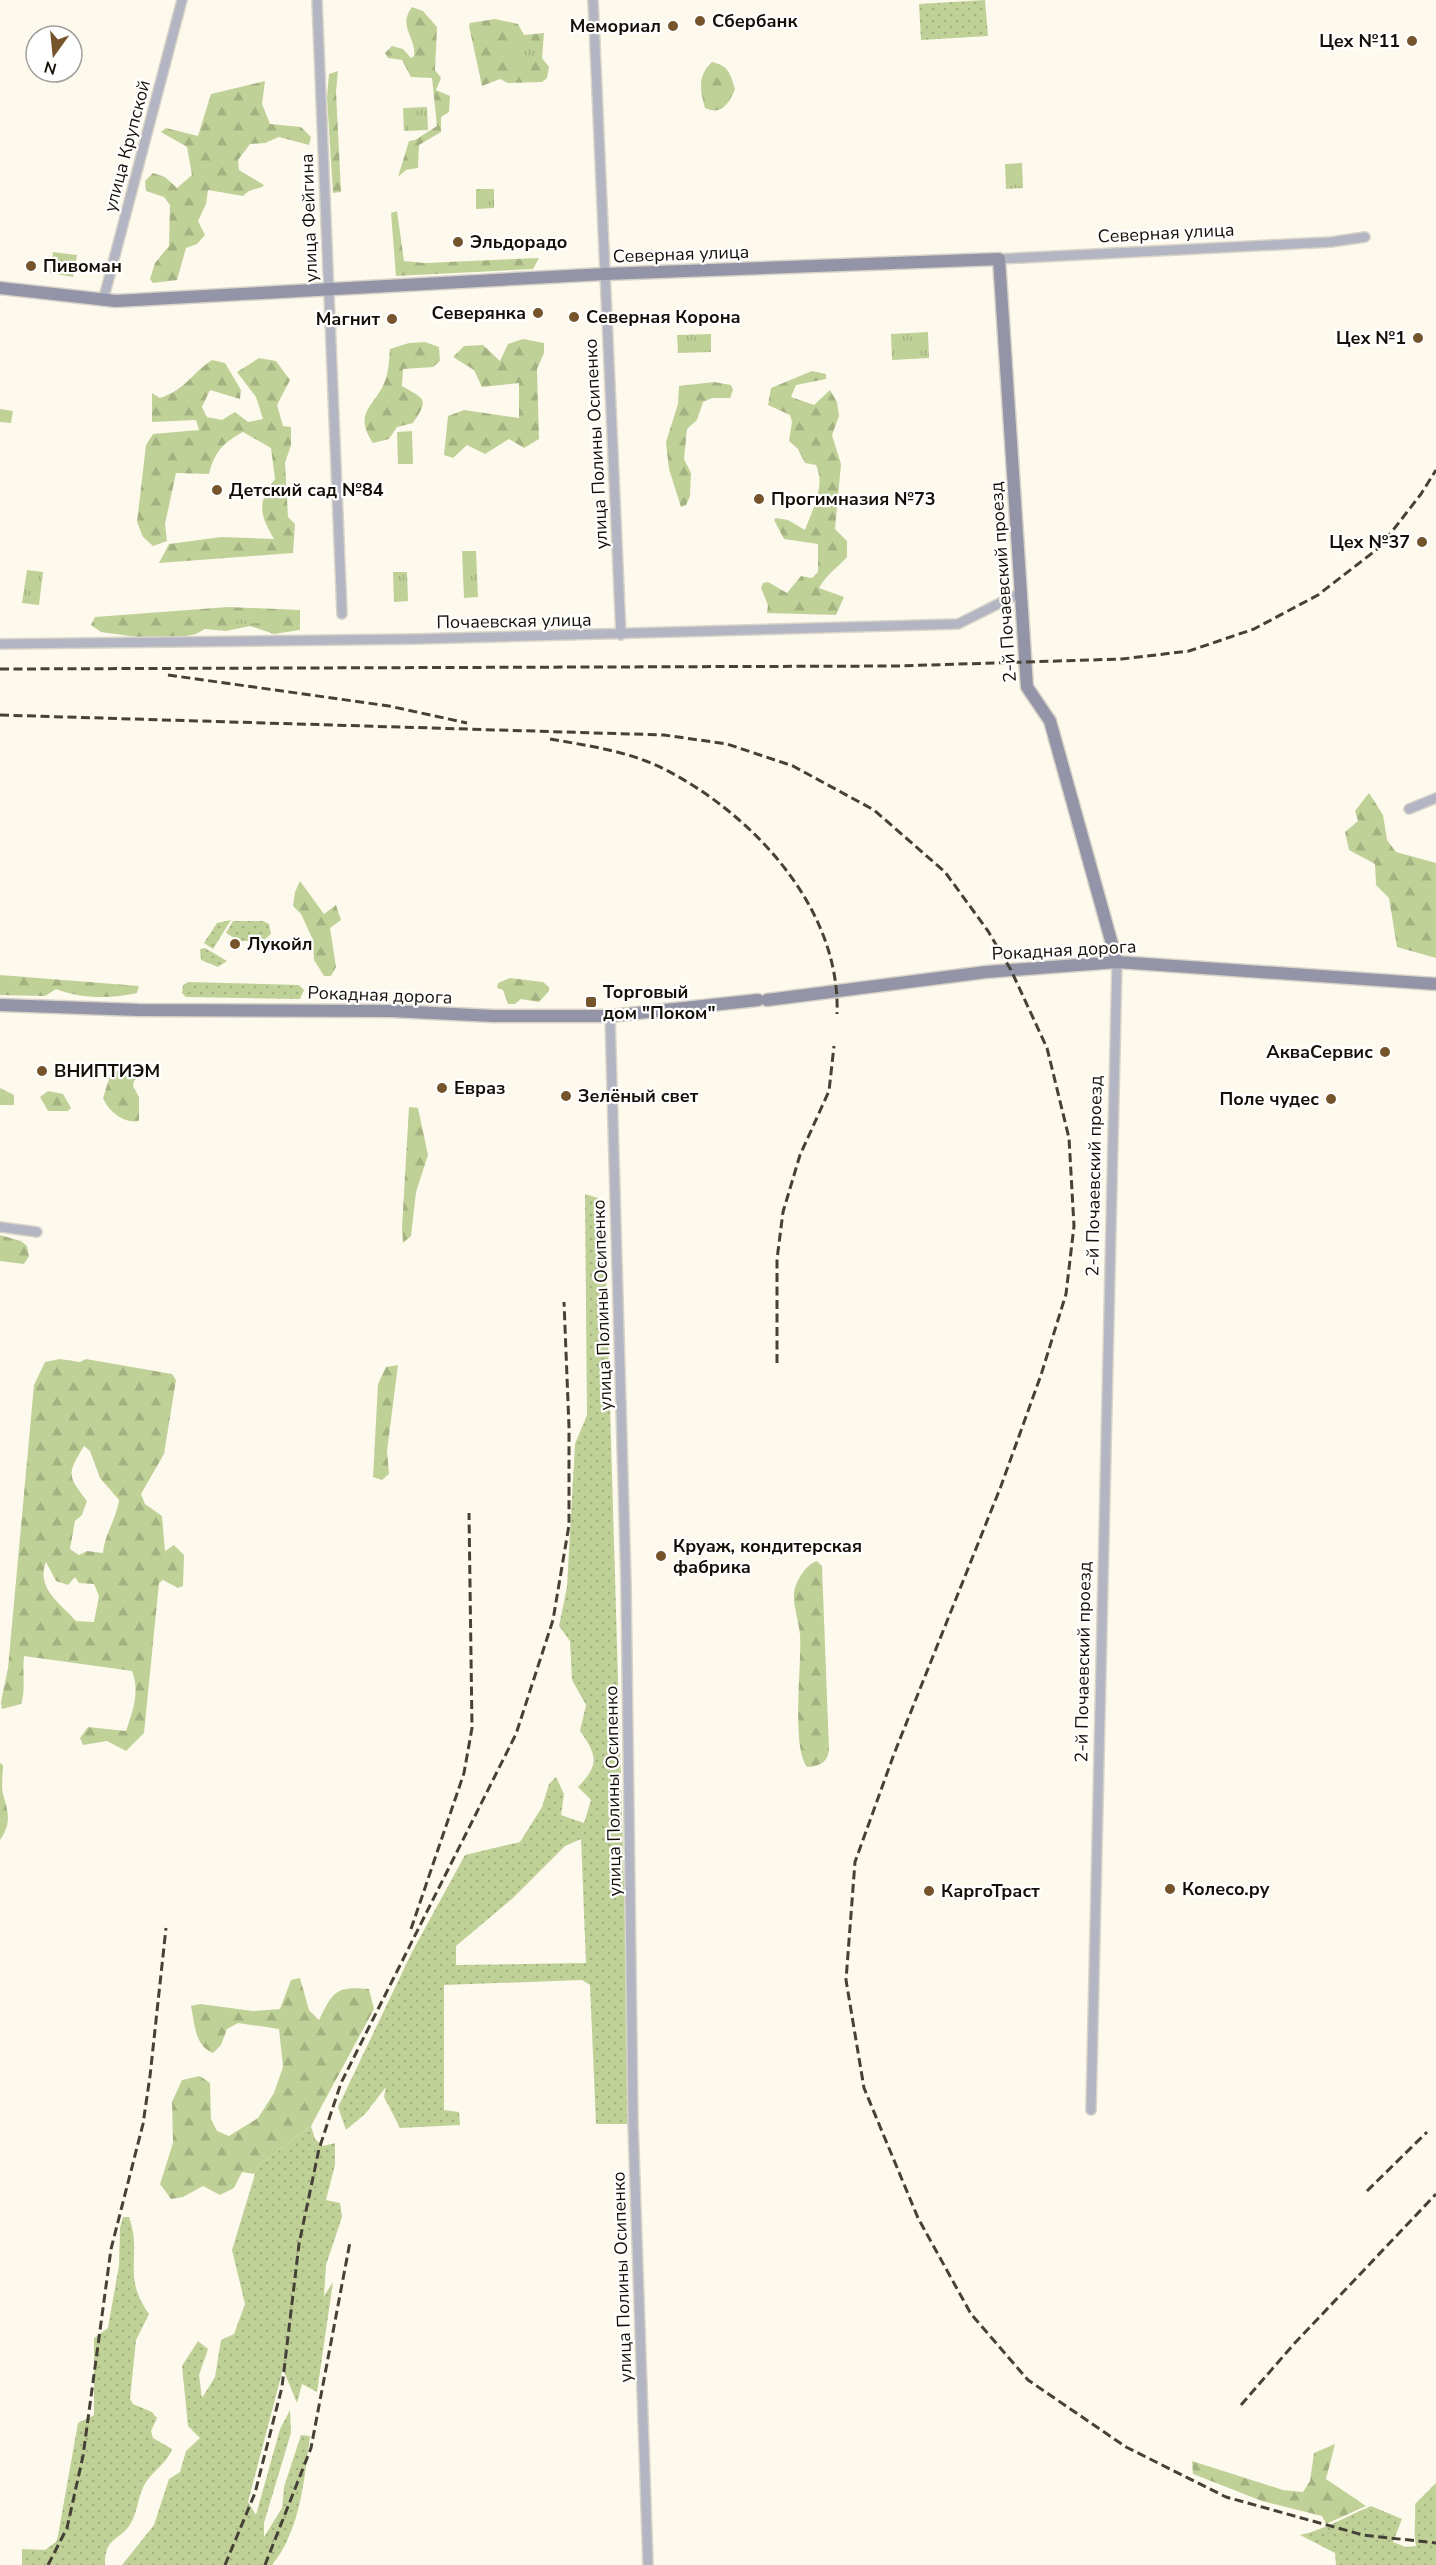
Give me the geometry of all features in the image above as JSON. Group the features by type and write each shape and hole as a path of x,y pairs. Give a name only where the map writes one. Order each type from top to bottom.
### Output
{"street":[{"name":"улица Крупской","path":"103,301 182,0"},
{"name":"улица Фейгина","path":"317,0 342,614"},
{"name":"улица Полины Осипенко","path":"593,0 621,635"},
{"name":"Северная улица","path":"0,288 103,301 605,274 999,259 1331,242 1365,237"},
{"name":"2-й Почаевский проезд","path":"999,259 1027,687 1050,721 1117,962 1091,2110"},
{"name":"Почаевская улица","path":"0,644 621,635 958,624 1022,592"},
{"path":"1409,810 1436,798"},
{"name":"Рокадная дорога","path":"0,1005 139,1010 392,1011 493,1016 610,1016 986,972 1117,962 1436,984"},
{"name":"улица Полины Осипенко","path":"610,1016 626,1584 633,2123 648,2565"},
{"path":"0,1227 37,1232"}],"green space":[{"path":"985,0 988,36 921,40 919,4"},
{"path":"412,7 423,11 437,27 435,70 441,78 436,90 450,96 449,112 441,117 441,132 419,145 418,168 406,170 398,177 409,141 415,140 437,126 432,78 411,77 402,60 388,58 385,53 392,46 403,49 411,58 414,56 406,21"},
{"path":"495,19 518,24 524,35 544,33 542,58 549,67 547,78 542,82 508,83 500,79 482,86 469,26 470,23"},
{"path":"537,41 537,61 515,62 514,42"},
{"path":"712,62 728,71 735,89 724,107 716,110 705,108 701,89 704,73"},
{"path":"338,71 336,92 341,192 333,193 327,98 329,74"},
{"path":"265,81 262,104 270,124 301,127 311,137 309,145 279,137 265,143 250,144 238,160 239,170 264,185 243,196 208,190 206,204 198,221 205,235 197,244 186,248 177,280 153,283 150,279 155,263 169,246 170,205 164,197 146,191 145,181 153,173 165,177 177,188 192,175 187,147 161,132 166,128 198,136 211,94"},
{"path":"427,107 428,130 404,131 403,108"},
{"path":"1022,163 1023,188 1006,189 1005,164"},
{"path":"476,189 494,189 494,208 476,209"},
{"path":"397,211 404,261 425,263 539,258 533,269 396,276 391,213"},
{"path":"53,252 77,255 73,277 50,273"},
{"path":"928,332 929,358 892,360 891,334"},
{"path":"711,334 711,352 678,353 677,335"},
{"path":"523,339 544,343 544,353 537,369 539,439 524,448 509,439 485,454 467,445 453,458 444,455 448,416 464,410 519,418 519,383 482,387 474,370 453,357 464,346 483,345 500,361 508,344"},
{"path":"425,342 439,347 440,361 433,367 403,369 402,386 420,397 422,408 413,423 397,427 389,439 373,443 367,432 365,415 386,378 390,349 409,343"},
{"path":"259,358 276,361 290,380 277,405 283,426 291,427 291,445 285,463 288,517 295,524 293,553 159,563 169,544 221,537 274,539 265,522 262,508 265,495 275,479 271,448 243,432 221,448 209,474 176,473 165,524 167,541 153,546 143,537 137,522 146,445 153,434 199,430 196,420 152,422 152,393 160,398 169,395 212,360 225,363 241,390 240,399 210,390 202,407 207,417 222,420 235,412 248,422 263,419 256,397 237,372"},
{"path":"812,371 826,374 826,379 796,385 791,397 814,405 830,390 837,402 839,416 832,435 841,464 835,529 847,541 847,557 828,575 819,588 844,597 836,615 767,613 768,605 761,588 763,583 768,582 787,593 801,576 812,578 818,572 818,544 784,539 774,520 776,518 788,520 805,530 819,490 819,473 816,465 805,463 798,449 789,441 792,422 790,415 768,405 771,388"},
{"path":"714,382 731,385 733,390 730,398 712,398 703,402 697,420 687,429 684,459 691,473 690,496 686,505 681,507 669,469 666,442 678,404 679,386"},
{"path":"0,409 13,411 11,423 0,422"},
{"path":"412,431 413,464 398,464 397,432"},
{"path":"462,551 476,551 478,597 464,598"},
{"path":"27,570 43,572 39,605 22,603"},
{"path":"393,572 407,572 408,601 394,602"},
{"path":"228,607 300,610 300,630 274,634 250,626 226,631 205,629 196,634 181,637 137,637 101,632 91,625 95,617"},
{"path":"260,611 260,623 228,624 228,612"},
{"path":"1369,793 1383,815 1387,840 1396,852 1436,863 1436,958 1397,947 1389,898 1376,885 1375,864 1349,850 1345,832 1358,821 1355,811"},
{"path":"300,881 324,914 336,905 341,920 330,928 336,967 331,976 324,976 314,960 313,940 301,914 293,906 295,892"},
{"path":"231,920 213,949 204,943 217,923"},
{"path":"233,921 263,921 269,924 271,934 263,941 239,941 226,933"},
{"path":"205,948 227,961 218,967 201,960 200,949"},
{"path":"0,975 139,986 137,993 106,997 76,995 56,989 45,996 0,995"},
{"path":"510,978 543,982 549,987 549,991 539,1002 521,999 515,1004 508,1004 503,990 497,988 498,983"},
{"path":"188,982 299,985 304,990 300,999 186,997 182,993 183,985"},
{"path":"123,1067 147,1073 143,1073 134,1081 133,1086 139,1097 139,1121 117,1116 103,1098 110,1076"},
{"path":"0,1088 14,1095 14,1105 0,1105"},
{"path":"48,1091 63,1094 71,1108 68,1111 48,1111 40,1097"},
{"path":"409,1107 418,1108 428,1155 416,1192 411,1236 403,1243 402,1227"},
{"path":"585,1194 604,1200 631,2124 596,2124 590,1985 582,1980 444,1985 444,2110 459,2112 460,2125 400,2128 384,2097 386,2087 365,2114 346,2130 338,2107 412,1952 465,1855 520,1842 542,1807 549,1784 556,1777 564,1794 561,1815 584,1823 591,1800 578,1787 590,1772 594,1760 590,1747 580,1731 586,1705 572,1680 570,1641 559,1626 567,1587 575,1444 587,1415","holes":["581,1839 586,1963 456,1965 456,1946 513,1898 565,1846"]},
{"path":"0,1235 21,1241 27,1246 29,1256 24,1264 0,1261"},
{"path":"60,1359 80,1362 86,1359 172,1374 176,1380 164,1454 141,1494 145,1504 162,1516 165,1551 174,1545 184,1555 183,1586 178,1588 163,1580 159,1583 144,1733 126,1751 107,1741 83,1745 80,1738 88,1727 126,1731 135,1694 132,1671 24,1656 21,1704 2,1709 1,1702 8,1668 34,1385 45,1362","holes":["84,1446 90,1451 100,1478 119,1500 103,1553 87,1551 79,1555 70,1549 75,1521 82,1515 87,1501 73,1480 72,1469","46,1562 56,1581 68,1585 75,1577 79,1583 94,1584 99,1596 94,1622 76,1621 56,1601 44,1580"]},
{"path":"398,1365 387,1451 389,1474 382,1480 373,1477 378,1384 386,1367"},
{"path":"817,1561 822,1566 829,1750 827,1758 822,1763 807,1767 799,1741 800,1635 794,1593 802,1574"},
{"path":"0,1763 3,1765 2,1791 8,1822 0,1840"},
{"path":"300,1978 309,2010 319,2020 332,1997 342,1990 369,1989 374,2009 311,2126 258,2166 255,2174 242,2172 234,2188 220,2195 203,2186 183,2197 171,2199 160,2184 173,2143 172,2102 182,2080 200,2076 210,2083 211,2119 217,2131 229,2136 258,2118 274,2093 283,2067 279,2029 238,2023 227,2029 221,2045 213,2053 202,2045 199,2039 191,2006 200,2004 253,2011 280,2009 291,1980"},
{"path":"311,2126 315,2139 323,2146 335,2143 335,2165 326,2200 340,2203 342,2217 326,2265 324,2296 333,2282 317,2392 302,2384 297,2403 283,2369 248,2502 256,2515 280,2429 290,2410 291,2433 264,2523 264,2537 282,2508 284,2487 301,2435 310,2436 300,2504 289,2536 272,2565 122,2565 154,2525 169,2479 180,2472 186,2451 200,2438 188,2426 182,2366 198,2341 208,2349 199,2375 202,2398 215,2377 221,2340 234,2334 245,2304 232,2250 258,2166"},
{"path":"123,2217 129,2217 133,2231 136,2288 149,2314 136,2340 130,2399 133,2404 152,2412 157,2418 151,2431 153,2438 172,2449 143,2487 131,2523 107,2549 105,2565 22,2565 22,2549 45,2550 57,2541 78,2423 94,2415 94,2338 108,2328 119,2265 120,2228"},
{"path":"1335,2444 1326,2479 1366,2506 1326,2524 1322,2516 1262,2501 1193,2474 1192,2461 1283,2490 1303,2492 1310,2481 1314,2453"},
{"path":"1436,2483 1436,2565 1336,2565 1335,2553 1300,2535 1327,2526 1371,2506 1402,2519 1393,2542 1406,2547 1416,2546 1415,2504"}],"railway":[{"path":"0,669 897,666 1122,659 1189,651 1254,629 1318,595 1380,547 1421,494 1436,470"},
{"path":"168,675 389,706 467,723"},
{"path":"0,715 664,735 727,744 793,766 874,810 945,872 988,931 1011,970 1047,1048 1069,1138 1074,1226 1066,1294 1041,1375 1001,1486 894,1754 855,1862 846,1980 864,2088 918,2218 971,2314 1028,2380 1126,2447 1226,2497 1363,2535 1436,2543"},
{"path":"550,739 622,753 664,769 697,788 759,839 785,869 807,902 824,938 834,975 837,1014"},
{"path":"777,1363 777,1259 783,1212 800,1155 829,1091 834,1046"},
{"path":"225,2565 255,2493 282,2387 299,2244 319,2149 341,2083 516,1734 553,1620 569,1525 569,1427 564,1302"},
{"path":"411,1929 464,1773 472,1728 469,1513"},
{"path":"48,2565 67,2528 83,2456 111,2249 143,2124 166,1928"},
{"path":"1367,2191 1427,2132"},
{"path":"1241,2405 1293,2345 1436,2194"},
{"path":"265,2565 311,2448 350,2242"}],"place":[{"name":"Сбербанк","path":"700,21"},
{"name":"Мемориал","path":"673,26"},
{"name":"Цех №11","path":"1412,41"},
{"name":"Эльдорадо","path":"458,242"},
{"name":"Пивоман","path":"31,266"},
{"name":"Северянка","path":"538,313"},
{"name":"Северная Корона","path":"574,317"},
{"name":"Магнит","path":"392,319"},
{"name":"Цех №1","path":"1418,338"},
{"name":"Детский сад №84","path":"217,490"},
{"name":"Прогимназия №73","path":"759,499"},
{"name":"Цех №37","path":"1422,542"},
{"name":"Лукойл","path":"235,944"},
{"name":"Торговый дом \"Поком\"","path":"591,1002"},
{"name":"АкваСервис","path":"1385,1052"},
{"name":"ВНИПТИЭМ","path":"42,1071"},
{"name":"Евраз","path":"442,1088"},
{"name":"Зелёный свет","path":"566,1096"},
{"name":"Поле чудес","path":"1331,1099"},
{"name":"Круаж, кондитерская фабрика","path":"661,1556"},
{"name":"Колесо.ру","path":"1170,1889"},
{"name":"КаргоТраст","path":"929,1891"}]}
